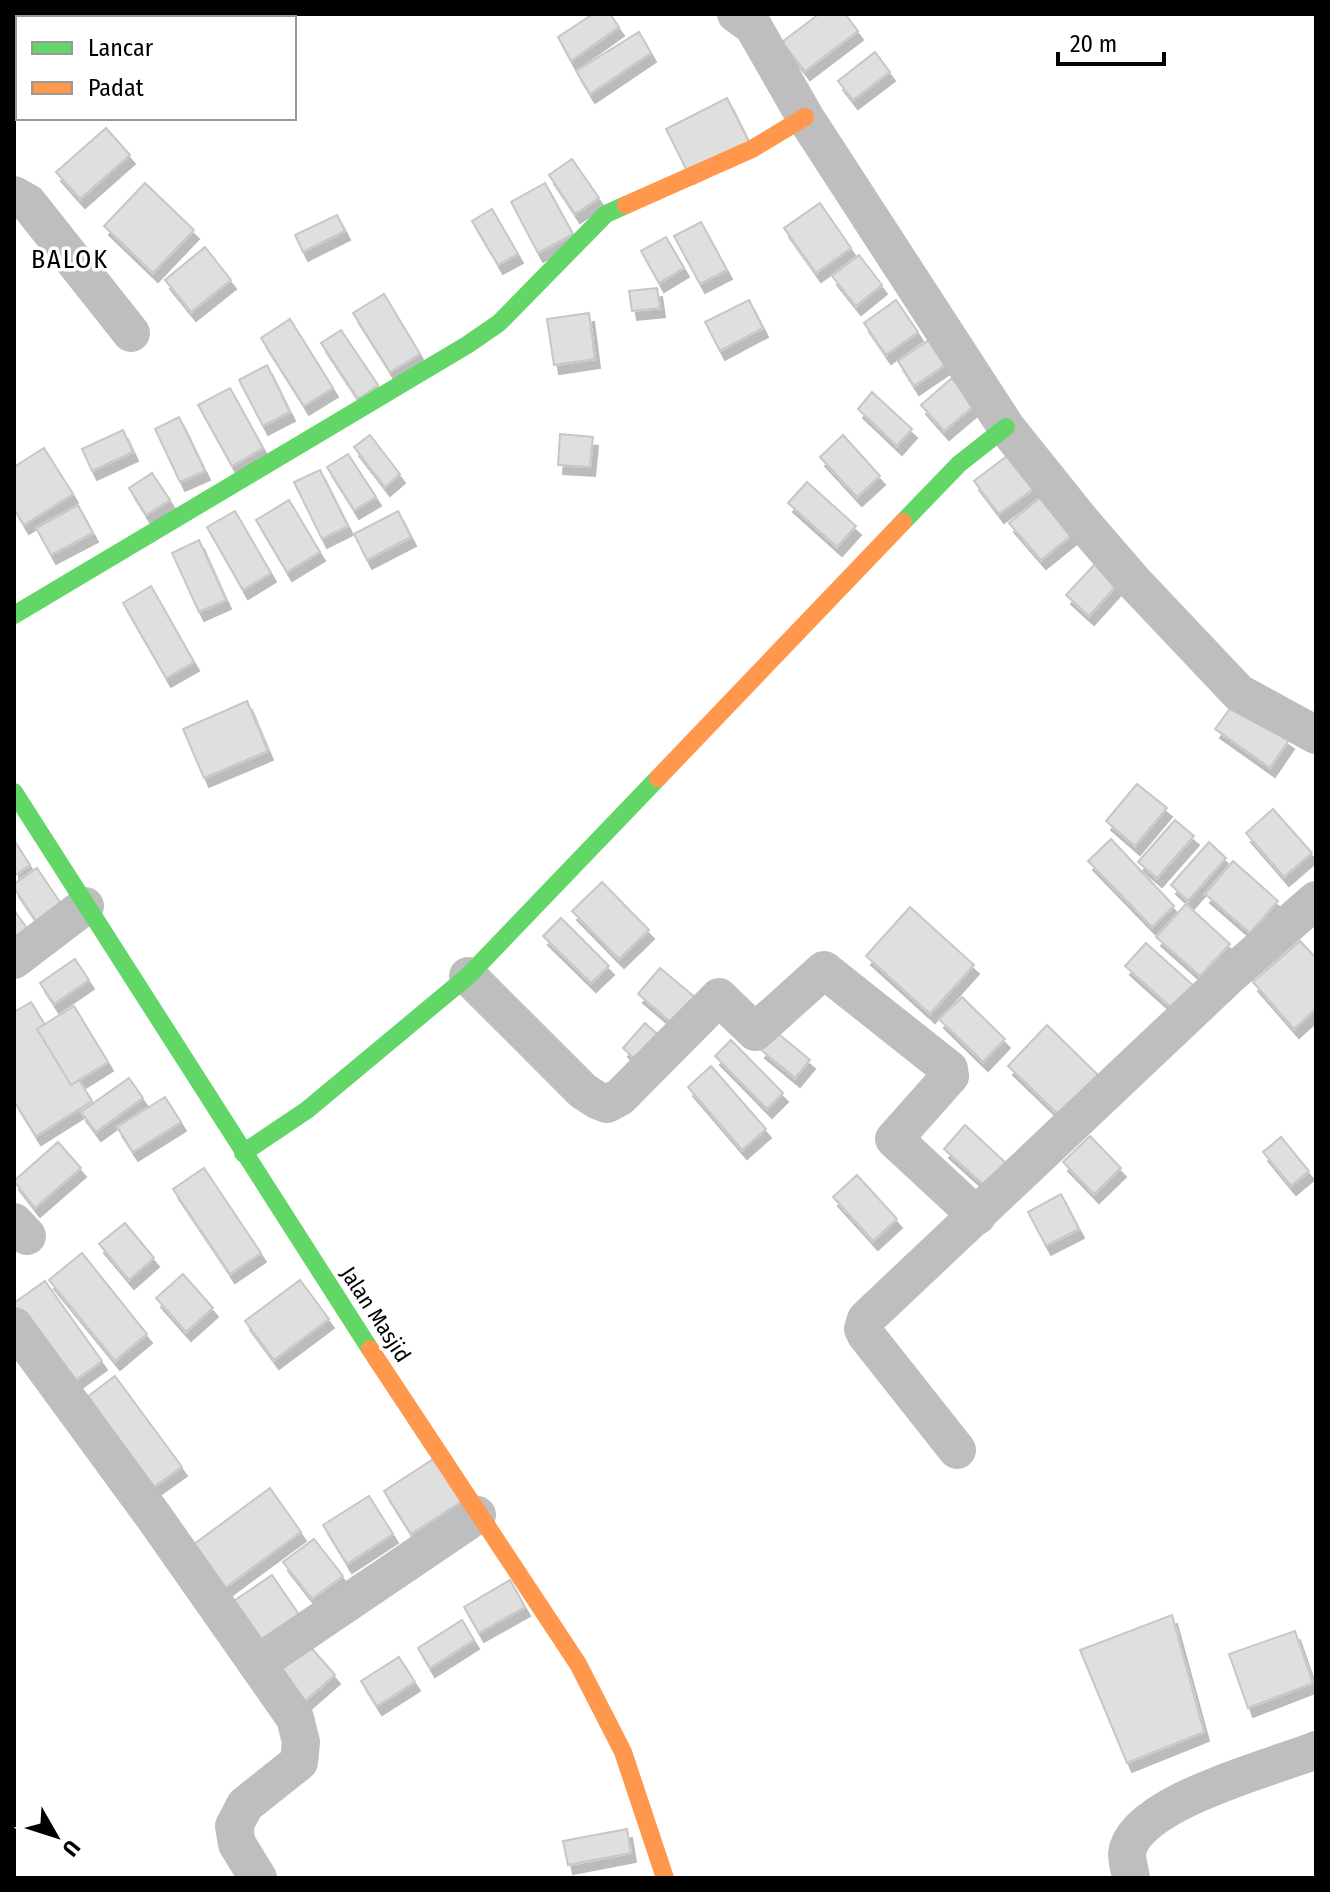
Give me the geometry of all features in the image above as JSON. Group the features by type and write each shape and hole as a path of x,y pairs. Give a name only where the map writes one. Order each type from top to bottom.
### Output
{"street":[{"path":"736,14 753,26 796,123 1006,427 1082,522 1239,693 1316,735"},
{"path":"21,611 467,345 499,323 606,214 752,149 796,123"},
{"path":"14,195 28,203 131,333"},
{"path":"243,1153 279,1133 330,1094 468,976 959,464 1006,427"},
{"name":"Jalan Masjid","path":"14,792 477,1515 578,1664 623,1752 656,1874"},
{"path":"957,1450 866,1335 866,1319 1229,976 1316,900"},
{"path":"14,960 85,906"},
{"path":"468,976 583,1091 607,1104 620,1097 719,997 755,1032 824,970 949,1069 951,1073 948,1078 894,1139 977,1216"},
{"path":"14,1326 295,1718 301,1742 299,1762 245,1805 234,1826 237,1844 258,1878"},
{"path":"257,1664 477,1515"},
{"path":"1131,1878 1127,1852 1142,1824 1204,1790 1316,1750"}],"building":[{"path":"14,14 77,14 16,16 14,74"},
{"path":"593,14 610,14 619,27 571,61 558,37"},
{"path":"819,14 845,14 858,31 805,71 782,42"},
{"path":"639,32 651,53 590,94 576,71"},
{"path":"875,52 890,72 853,100 838,81"},
{"path":"727,98 750,144 689,175 666,129"},
{"path":"106,128 130,155 80,199 56,172"},
{"path":"572,159 599,198 575,214 549,175"},
{"path":"145,183 194,230 153,273 104,226"},
{"path":"545,183 573,234 538,253 511,202"},
{"path":"820,203 851,248 816,273 784,228"},
{"path":"492,209 518,254 498,265 472,221"},
{"path":"337,215 345,231 303,252 295,235"},
{"path":"701,222 727,270 700,284 674,236"},
{"path":"666,237 684,268 659,283 641,251"},
{"path":"205,247 231,280 191,312 165,280"},
{"path":"859,255 882,285 856,306 832,276"},
{"path":"657,288 660,308 632,311 629,291"},
{"path":"384,294 420,354 390,372 353,313"},
{"path":"749,300 763,328 720,351 705,322"},
{"path":"896,300 918,332 886,355 864,323"},
{"path":"589,313 595,359 554,365 547,319"},
{"path":"290,319 333,388 304,406 261,338"},
{"path":"341,330 378,385 358,399 321,343"},
{"path":"929,340 945,365 914,386 898,361"},
{"path":"267,365 290,412 263,426 239,380"},
{"path":"952,378 975,405 944,431 921,405"},
{"path":"230,388 263,448 232,466 198,405"},
{"path":"872,392 912,429 897,446 858,409"},
{"path":"179,417 205,471 180,482 155,429"},
{"path":"123,430 133,452 92,471 82,449"},
{"path":"560,434 593,437 590,467 558,465"},
{"path":"370,435 400,474 385,487 354,447"},
{"path":"843,435 880,476 857,497 820,457"},
{"path":"44,448 73,494 24,525 14,509 14,467"},
{"path":"1011,453 1036,487 999,514 974,481"},
{"path":"348,454 376,497 354,510 327,467"},
{"path":"320,470 348,526 322,539 294,482"},
{"path":"152,473 170,500 146,515 129,488"},
{"path":"807,482 856,526 837,547 788,503"},
{"path":"1042,496 1073,534 1041,560 1009,523"},
{"path":"289,500 320,552 287,572 256,520"},
{"path":"78,505 93,533 51,555 36,528"},
{"path":"235,511 271,573 243,590 207,527"},
{"path":"398,511 411,537 367,560 354,534"},
{"path":"199,540 226,600 199,612 172,553"},
{"path":"1096,563 1118,584 1089,616 1066,595"},
{"path":"151,586 194,662 166,678 123,603"},
{"path":"247,701 268,751 204,778 183,729"},
{"path":"1234,703 1289,740 1270,768 1215,729"},
{"path":"1137,784 1167,808 1135,846 1106,821"},
{"path":"1273,809 1312,853 1284,877 1246,833"},
{"path":"1175,820 1194,836 1157,878 1138,862"},
{"path":"1111,839 1174,906 1152,927 1088,861"},
{"path":"14,840 30,865 14,876"},
{"path":"1209,842 1226,858 1188,901 1171,885"},
{"path":"1233,861 1278,901 1250,933 1205,894"},
{"path":"37,868 68,914 43,931 14,888 14,884"},
{"path":"602,882 649,930 619,959 572,911"},
{"path":"1186,904 1230,944 1200,976 1156,937"},
{"path":"910,907 974,965 930,1014 866,956"},
{"path":"14,910 34,938 14,952"},
{"path":"561,918 609,966 591,983 543,936"},
{"path":"1300,941 1316,958 1316,1009 1294,1029 1253,982"},
{"path":"1146,943 1195,987 1174,1010 1125,966"},
{"path":"75,959 89,980 54,1004 40,983"},
{"path":"660,968 702,1003 679,1029 638,994"},
{"path":"962,997 1005,1039 983,1062 939,1019"},
{"path":"31,1002 92,1101 36,1136 14,1101 14,1012"},
{"path":"74,1006 108,1062 71,1085 37,1029"},
{"path":"645,1023 666,1042 643,1067 623,1048"},
{"path":"1047,1025 1098,1075 1059,1115 1008,1066"},
{"path":"775,1031 810,1060 795,1078 760,1049"},
{"path":"731,1040 783,1093 767,1109 715,1056"},
{"path":"711,1066 766,1129 742,1150 688,1087"},
{"path":"129,1078 143,1098 96,1132 81,1112"},
{"path":"165,1097 181,1122 133,1152 117,1127"},
{"path":"965,1125 1007,1164 987,1188 944,1149"},
{"path":"1090,1136 1121,1168 1094,1194 1063,1162"},
{"path":"1281,1137 1309,1171 1291,1186 1263,1152"},
{"path":"58,1142 81,1168 35,1208 14,1181"},
{"path":"204,1168 261,1253 230,1274 173,1189"},
{"path":"857,1175 897,1219 873,1241 833,1197"},
{"path":"1061,1194 1079,1229 1046,1246 1028,1212"},
{"path":"125,1223 154,1258 129,1280 99,1244"},
{"path":"82,1253 147,1334 115,1361 49,1280"},
{"path":"183,1274 213,1308 186,1332 156,1298"},
{"path":"300,1280 329,1319 274,1360 245,1321"},
{"path":"45,1281 102,1361 66,1387 14,1315 14,1303"},
{"path":"115,1376 182,1467 144,1494 78,1404"},
{"path":"435,1458 461,1502 411,1534 384,1491"},
{"path":"270,1488 301,1532 214,1596 182,1553"},
{"path":"369,1496 393,1534 347,1564 323,1525"},
{"path":"314,1539 343,1576 312,1599 283,1562"},
{"path":"272,1575 300,1616 255,1646 228,1605"},
{"path":"510,1580 525,1607 479,1633 464,1607"},
{"path":"1172,1615 1204,1732 1127,1763 1080,1650"},
{"path":"462,1620 474,1640 430,1668 418,1648"},
{"path":"1295,1631 1313,1683 1248,1708 1229,1654"},
{"path":"308,1644 335,1675 305,1701 278,1670"},
{"path":"399,1657 415,1682 377,1706 361,1681"},
{"path":"627,1829 631,1853 568,1865 563,1841"}],"traffic: fast":[{"path":"14,615 467,345 499,323 606,214 626,205"},
{"path":"903,522 959,464 1006,427"},
{"path":"243,1153 307,1110 468,976 658,778"},
{"path":"14,792 370,1349"}],"traffic: slow":[{"path":"626,205 752,149 805,117"},
{"path":"658,778 903,522"},
{"path":"370,1349 578,1664 623,1752 665,1878"}],"district":[{"name":"BALOK","path":"70,259"}]}
